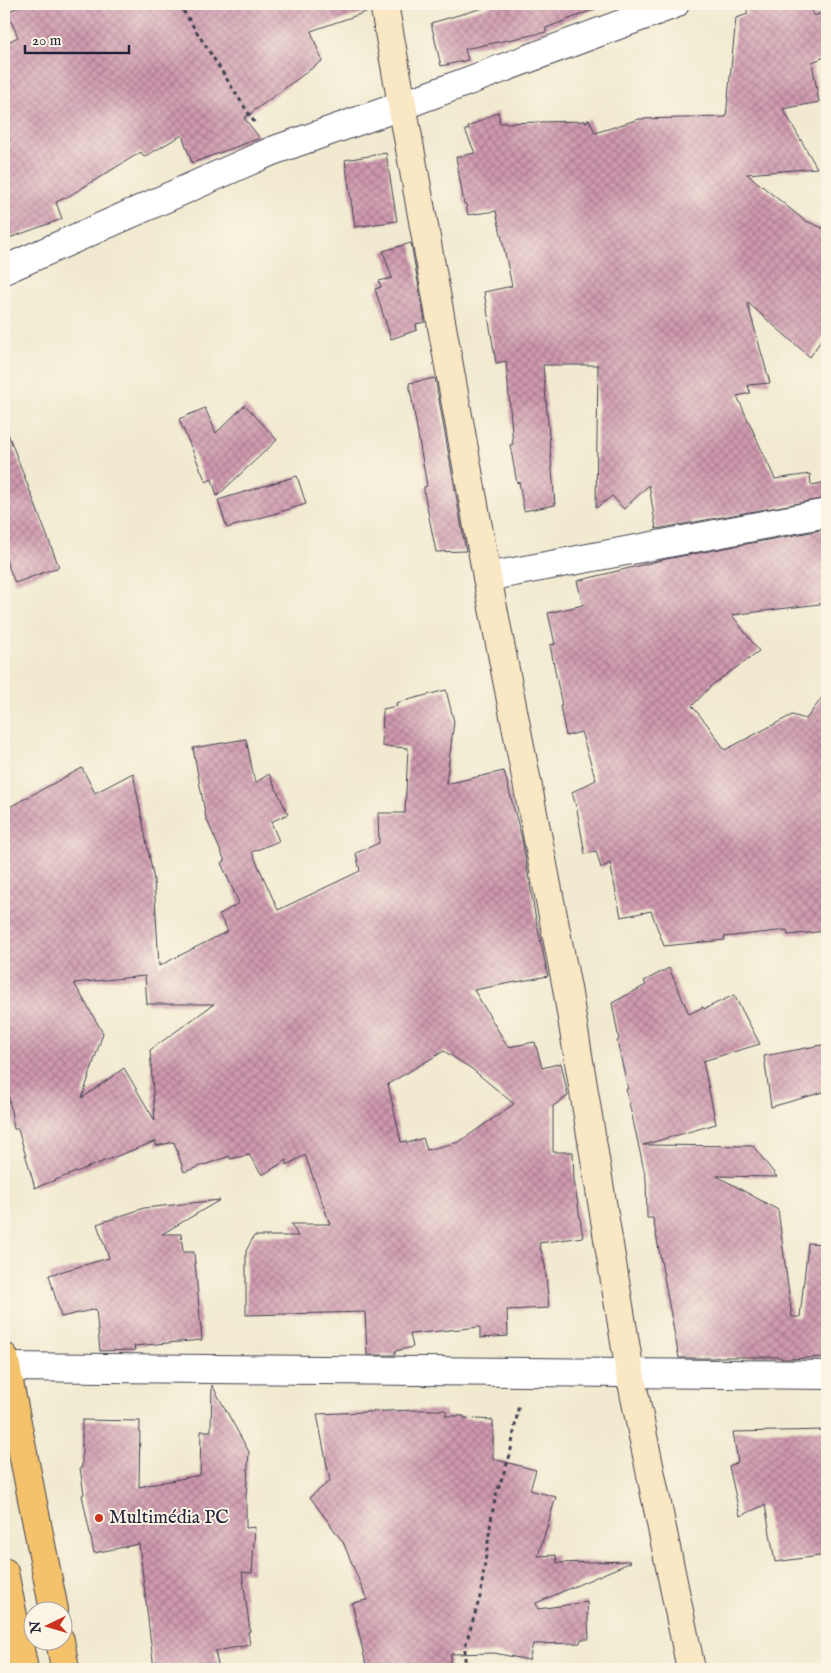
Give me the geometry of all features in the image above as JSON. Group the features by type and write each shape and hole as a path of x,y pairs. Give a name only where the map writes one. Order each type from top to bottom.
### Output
{"main road":[{"path":"384,4 487,577 566,988 630,1373 691,1669"},
{"path":"4,1364 52,1600"},
{"path":"4,1572 24,1669"},
{"path":"62,1650 65,1669"}],"street":[{"path":"4,270 272,151 401,106 675,4"},
{"path":"487,577 827,513"},
{"path":"4,1364 827,1375"}],"path":[{"path":"179,4 272,151"},
{"path":"465,1669 465,1647 480,1597 492,1514 496,1495 510,1455 525,1371"}],"building":[{"path":"25,4 369,4 369,11 311,31 322,61 244,118 260,138 192,163 182,135 144,157 141,152 56,202 62,219 4,240 4,209 8,207 4,176 4,146 10,140 4,125 4,44 18,37 7,12"},
{"path":"497,4 602,4 603,6 546,28 546,32 465,49 468,60 441,66 431,23"},
{"path":"745,4 810,4 814,16 827,11 827,56 812,62 819,102 783,109 817,168 747,174 804,220 827,230 827,331 810,357 747,302 770,383 748,385 750,393 737,396 775,479 810,474 811,485 827,482 827,498 656,529 649,485 624,509 612,496 596,508 598,365 543,365 555,505 524,511 510,445 513,444 506,361 496,363 484,292 512,286 496,211 468,215 466,204 464,204 456,157 475,153 465,130 498,112 500,123 585,121 586,123 589,119 595,133 639,119 726,117 736,18 748,14"},
{"path":"386,153 397,221 355,227 345,160"},
{"path":"411,243 425,322 416,324 417,330 391,339 375,289 381,287 379,281 392,278 383,251"},
{"path":"435,378 466,551 436,552 424,492 424,487 427,486 409,383"},
{"path":"245,405 277,440 217,496 212,479 206,482 179,419 205,408 216,433"},
{"path":"4,431 7,431 59,567 15,583 4,555"},
{"path":"297,476 306,504 227,528 218,500"},
{"path":"827,529 827,603 732,615 759,651 712,685 692,706 725,750 792,715 806,719 827,691 827,931 788,935 787,930 724,937 725,940 664,946 651,911 621,917 610,863 601,868 596,851 585,854 572,792 596,780 581,732 566,736 550,645 555,644 548,613 583,605 577,581 666,559"},
{"path":"446,690 454,722 446,784 504,771 522,839 548,976 474,990 508,1047 535,1042 542,1068 561,1063 568,1096 553,1106 553,1152 573,1152 574,1180 583,1237 539,1243 545,1265 549,1308 507,1310 508,1336 480,1338 480,1327 410,1334 413,1347 395,1351 395,1355 367,1355 365,1312 246,1315 246,1251 254,1236 298,1236 291,1224 330,1224 305,1155 287,1165 287,1160 262,1175 249,1155 230,1159 230,1156 184,1172 174,1142 156,1146 156,1141 35,1188 18,1129 14,1129 4,1068 4,810 82,768 95,793 133,773 154,880 159,966 228,931 219,915 239,903 221,863 225,861 206,818 193,748 246,739 255,783 269,774 288,814 271,822 279,841 252,852 278,910 360,871 356,853 379,843 378,813 405,813 408,748 382,746 383,709 397,706 396,703","holes":["145,976 147,1004 214,1004 150,1050 155,1121 124,1068 82,1098 103,1033 74,983","444,1051 472,1069 514,1104 459,1142 427,1150 423,1138 407,1143 406,1141 401,1142 388,1084"]},
{"path":"669,968 689,1014 734,995 760,1044 703,1061 716,1124 643,1145 753,1146 777,1177 717,1176 778,1210 792,1317 800,1317 808,1243 827,1244 827,1357 788,1359 781,1359 781,1357 679,1358 653,1218 647,1218 646,1179 626,1089 628,1089 617,1041 619,1040 612,1003 646,985 644,981"},
{"path":"827,1044 827,1091 771,1107 764,1056"},
{"path":"220,1200 162,1234 181,1234 183,1252 194,1252 202,1340 134,1346 135,1350 100,1351 96,1309 61,1317 49,1275 109,1258 97,1224 144,1208"},
{"path":"212,1385 249,1452 246,1528 255,1527 252,1573 242,1572 250,1631 248,1632 250,1645 215,1651 219,1669 154,1669 139,1544 94,1553 82,1495 84,1494 80,1468 82,1467 82,1420 140,1421 139,1487 200,1475 201,1431 211,1431"},
{"path":"446,1410 446,1416 464,1416 464,1418 493,1420 493,1459 536,1470 530,1490 556,1497 538,1556 556,1555 557,1563 631,1562 536,1603 538,1609 587,1602 589,1639 581,1639 580,1643 533,1644 529,1660 494,1653 451,1654 449,1669 367,1669 352,1603 367,1600 343,1542 310,1497 330,1481 317,1414"},
{"path":"827,1430 827,1555 775,1562 765,1505 740,1516 729,1466 738,1462 733,1432"}],"place":[{"name":"Multimédia PC","path":"99,1518"}]}
